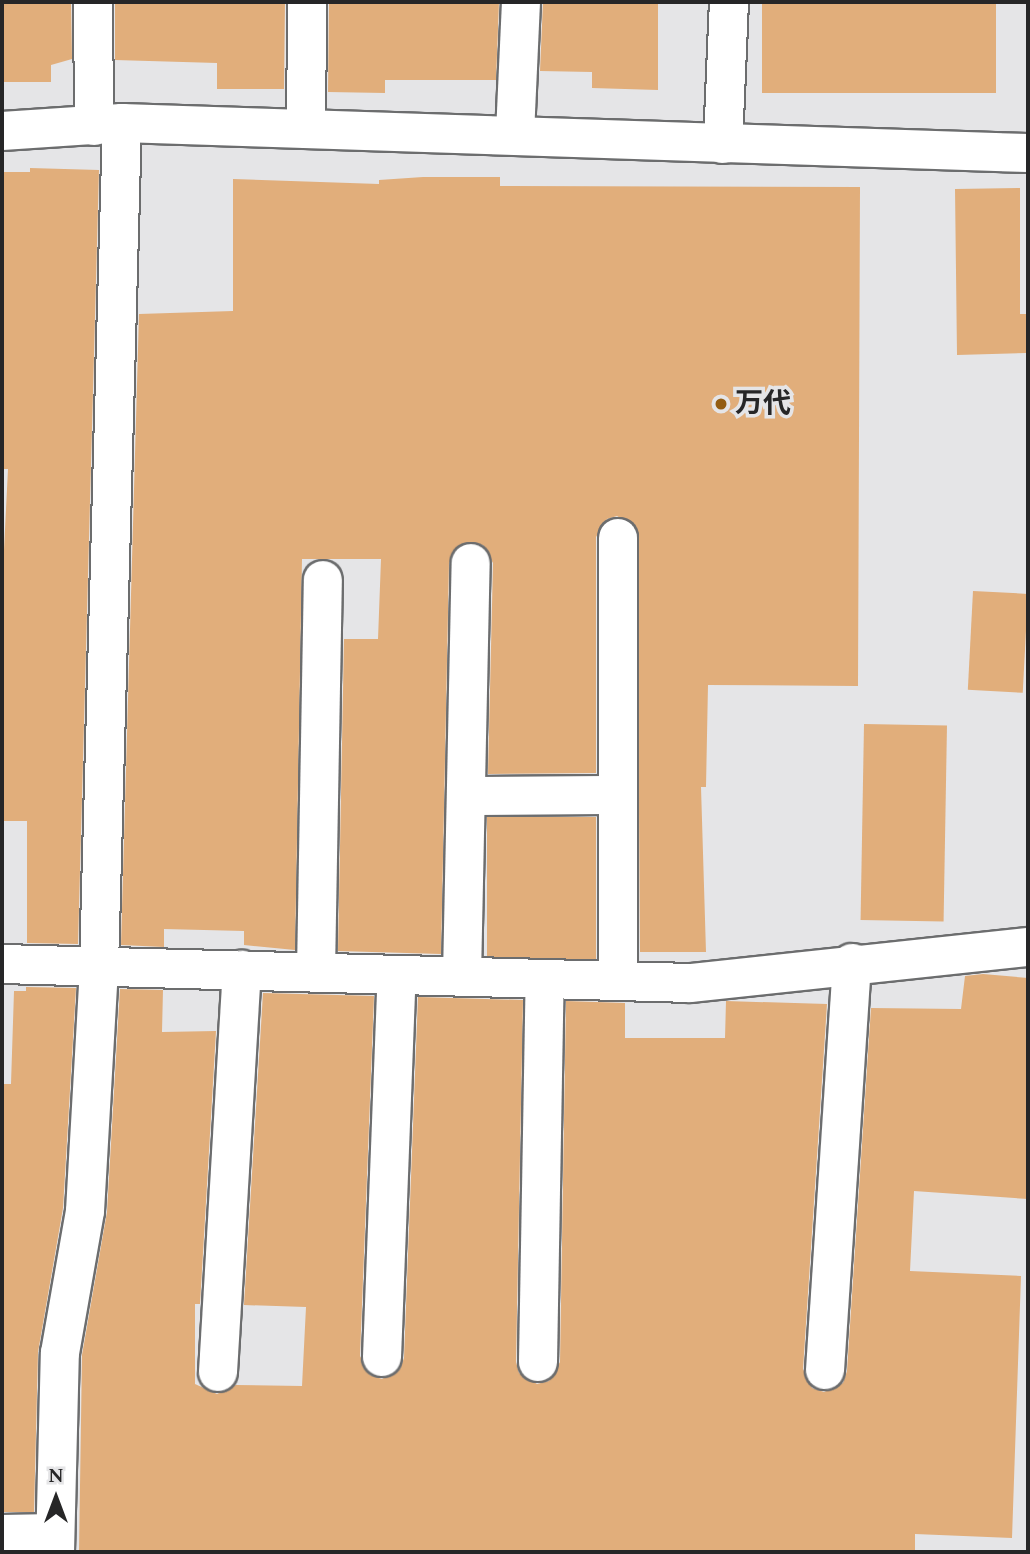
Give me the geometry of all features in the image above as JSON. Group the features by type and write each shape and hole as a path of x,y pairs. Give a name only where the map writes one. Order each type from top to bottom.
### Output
{"street":[{"path":"2,1534 55,1542 60,1353 85,1211 99,966 108,125 93,2"},
{"path":"306,129 307,2"},
{"path":"514,134 521,2"},
{"path":"723,144 729,2"},
{"path":"2,131 108,125 306,129 1028,153"},
{"path":"618,538 618,981"},
{"path":"462,976 471,563"},
{"path":"316,972 323,580"},
{"path":"466,796 618,795"},
{"path":"3,975 99,966 690,983 852,963 1028,947"},
{"path":"825,1370 852,963"},
{"path":"218,1372 242,970"},
{"path":"382,1357 397,975"},
{"path":"538,1362 545,979"}],"building":[{"path":"2,2 71,2 72,59 51,65 51,82 2,82"},
{"path":"115,2 285,2 284,89 217,89 217,63 115,60"},
{"path":"329,2 499,2 496,80 385,80 385,93 328,92"},
{"path":"543,2 658,2 658,90 592,88 592,72 540,71"},
{"path":"762,2 996,2 996,93 762,93"},
{"path":"30,168 99,170 78,944 27,943 27,821 2,821 2,590 8,469 2,469 2,172 30,172"},
{"path":"500,177 500,186 860,187 858,686 708,685 706,787 701,787 706,952 640,952 637,528 617,516 607,519 596,537 596,773 488,774 493,563 483,545 461,544 449,563 441,954 338,951 344,639 378,639 381,559 302,559 295,950 244,945 244,931 164,929 164,947 121,945 139,314 233,311 233,179 379,184 379,180"},
{"path":"1020,188 1020,314 1026,314 1026,353 957,355 955,189"},
{"path":"973,591 1028,594 1023,693 968,690"},
{"path":"864,724 947,725 944,921 861,920"},
{"path":"487,817 596,817 596,959 487,959"},
{"path":"983,974 1028,978 1028,1199 914,1191 910,1271 1021,1276 1012,1538 915,1534 915,1552 79,1552 82,1355 107,1212 120,989 163,990 162,1032 216,1031 200,1304 195,1304 195,1384 217,1394 236,1385 302,1386 306,1307 244,1305 263,993 374,996 360,1356 370,1375 382,1379 400,1369 404,1358 418,997 523,1000 516,1362 519,1373 537,1384 549,1381 560,1362 566,1001 625,1003 625,1038 725,1038 726,1001 827,1004 803,1369 812,1388 824,1392 843,1383 847,1371 871,1008 961,1009 965,976"},
{"path":"26,987 76,988 63,1208 38,1352 34,1512 2,1512 2,1084 11,1084 14,991 26,991"}],"place":[{"name":"万代","path":"721,404"}]}
